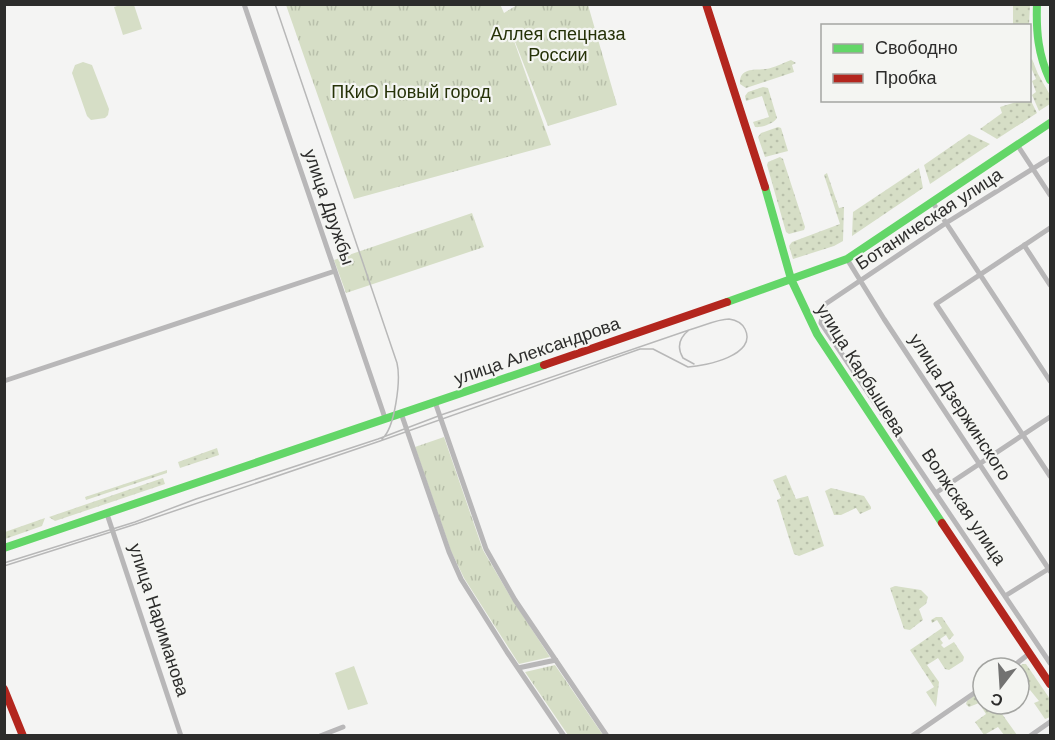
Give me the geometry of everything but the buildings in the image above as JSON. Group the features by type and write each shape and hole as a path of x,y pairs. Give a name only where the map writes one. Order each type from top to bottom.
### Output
{"main road":[{"name":"улица Карбышева","path":"706,4 758,163 791,279 807,314 827,350 1050,684"},
{"path":"1037,4 1039,48 1050,80"},
{"name":"улица Александрова","path":"4,548 847,259 1050,123"},
{"path":"4,689 23,735"}],"street":[{"name":"улица Дружбы","path":"244,4 385,418"},
{"path":"1018,146 1050,195"},
{"name":"Ботаническая улица","path":"824,305 1050,158"},
{"path":"933,202 1050,381"},
{"path":"1050,228 936,304 1050,476"},
{"path":"1024,245 1050,285"},
{"name":"улица Дзержинского","path":"847,259 859,282 1050,569"},
{"path":"4,381 335,271"},
{"name":"Волжская улица","path":"824,305 821,323 937,492 1050,663"},
{"path":"435,402 486,549 515,600 607,735"},
{"path":"401,413 449,552 461,579 564,735"},
{"path":"937,492 1050,417"},
{"name":"улица Нариманова","path":"107,514 181,735"},
{"path":"1005,596 1050,569"},
{"path":"1026,656 1030,653"},
{"path":"518,668 556,660"},
{"path":"912,735 971,695"},
{"path":"1030,735 1050,722"},
{"path":"320,735 344,727"}],"green space":[{"path":"123,4 134,5 142,29 123,35 114,7"},
{"name":"ПКиО Новый город","path":"500,4 504,13 517,5 588,5 617,105 548,126 508,24 551,145 354,199 286,5"},
{"path":"1013,5 1030,5 1029,24 1013,24"},
{"path":"791,60 796,63 792,65 794,72 746,88 740,84 740,79 745,72 769,68"},
{"path":"1031,60 1050,95 1050,104 1039,111 1032,95 1036,92 1032,81 1036,79 1031,67"},
{"path":"83,62 92,65 109,109 105,118 91,120 87,116 72,73 75,65"},
{"path":"763,87 768,88 777,118 767,125 755,127 753,122 769,117 762,96 746,101 745,96 748,92"},
{"path":"1031,101 1037,113 997,139 980,129 1002,113 1000,107"},
{"path":"781,128 788,151 765,157 758,137 761,133"},
{"path":"969,134 990,144 930,184 924,165"},
{"path":"780,157 783,159 805,227 804,230 789,234 786,232 767,165 768,162"},
{"path":"919,168 923,188 852,236 853,212"},
{"path":"827,173 839,208 844,207 843,241 793,259 789,246 792,242 840,224 824,175"},
{"path":"472,213 484,247 346,293 334,260"},
{"path":"444,437 483,550 550,657 519,664 464,578 451,551 415,447"},
{"path":"217,448 219,455 180,468 178,462"},
{"path":"167,470 167,473 86,500 85,497"},
{"path":"786,475 796,499 808,496 824,546 799,556 794,554 777,500 781,498 773,480"},
{"path":"163,478 165,484 55,521 49,517"},
{"path":"831,488 864,496 871,509 860,514 856,508 841,515 834,515 825,491"},
{"path":"45,518 42,526 5,539 5,532"},
{"path":"895,586 921,590 928,597 926,604 919,609 923,620 910,630 904,629 890,588"},
{"path":"942,617 954,635 949,640 946,635 940,639 943,643 941,645 944,648 954,642 964,657 963,661 949,670 945,669 938,658 927,665 939,682 936,707 926,692 934,687 910,650 942,628 937,620 932,623 931,620"},
{"path":"555,665 603,735 568,735 525,672"},
{"path":"354,666 368,704 348,710 335,673"},
{"path":"1031,671 1050,699 1050,717 1045,719 1034,703 1039,701 1031,691"},
{"path":"971,698 971,706 966,704"},
{"path":"983,716 1004,716 1017,735 1004,735 998,727 984,735 975,722"}],"tram line":[{"path":"275,4 397,363 398,380 394,415 382,439"},
{"path":"4,563 135,522 196,499 378,439 441,415 714,322 732,319 745,329 747,338 744,346 737,352 717,361 688,367 653,349 640,349 380,441 4,566"},
{"path":"689,330 681,340 680,351 683,358 694,364"}],"traffic: fast":[{"path":"1037,4 1039,43 1050,80"},
{"path":"727,302 847,259 1050,123"},
{"path":"765,187 791,279 817,334 942,523"},
{"path":"4,548 544,365"}],"traffic: jam":[{"path":"706,4 765,187"},
{"path":"544,365 727,302"},
{"path":"942,523 1050,684"},
{"path":"4,689 23,736"}],"park label":[{"name":"Аллея спецназа России","path":"558,44"}]}
